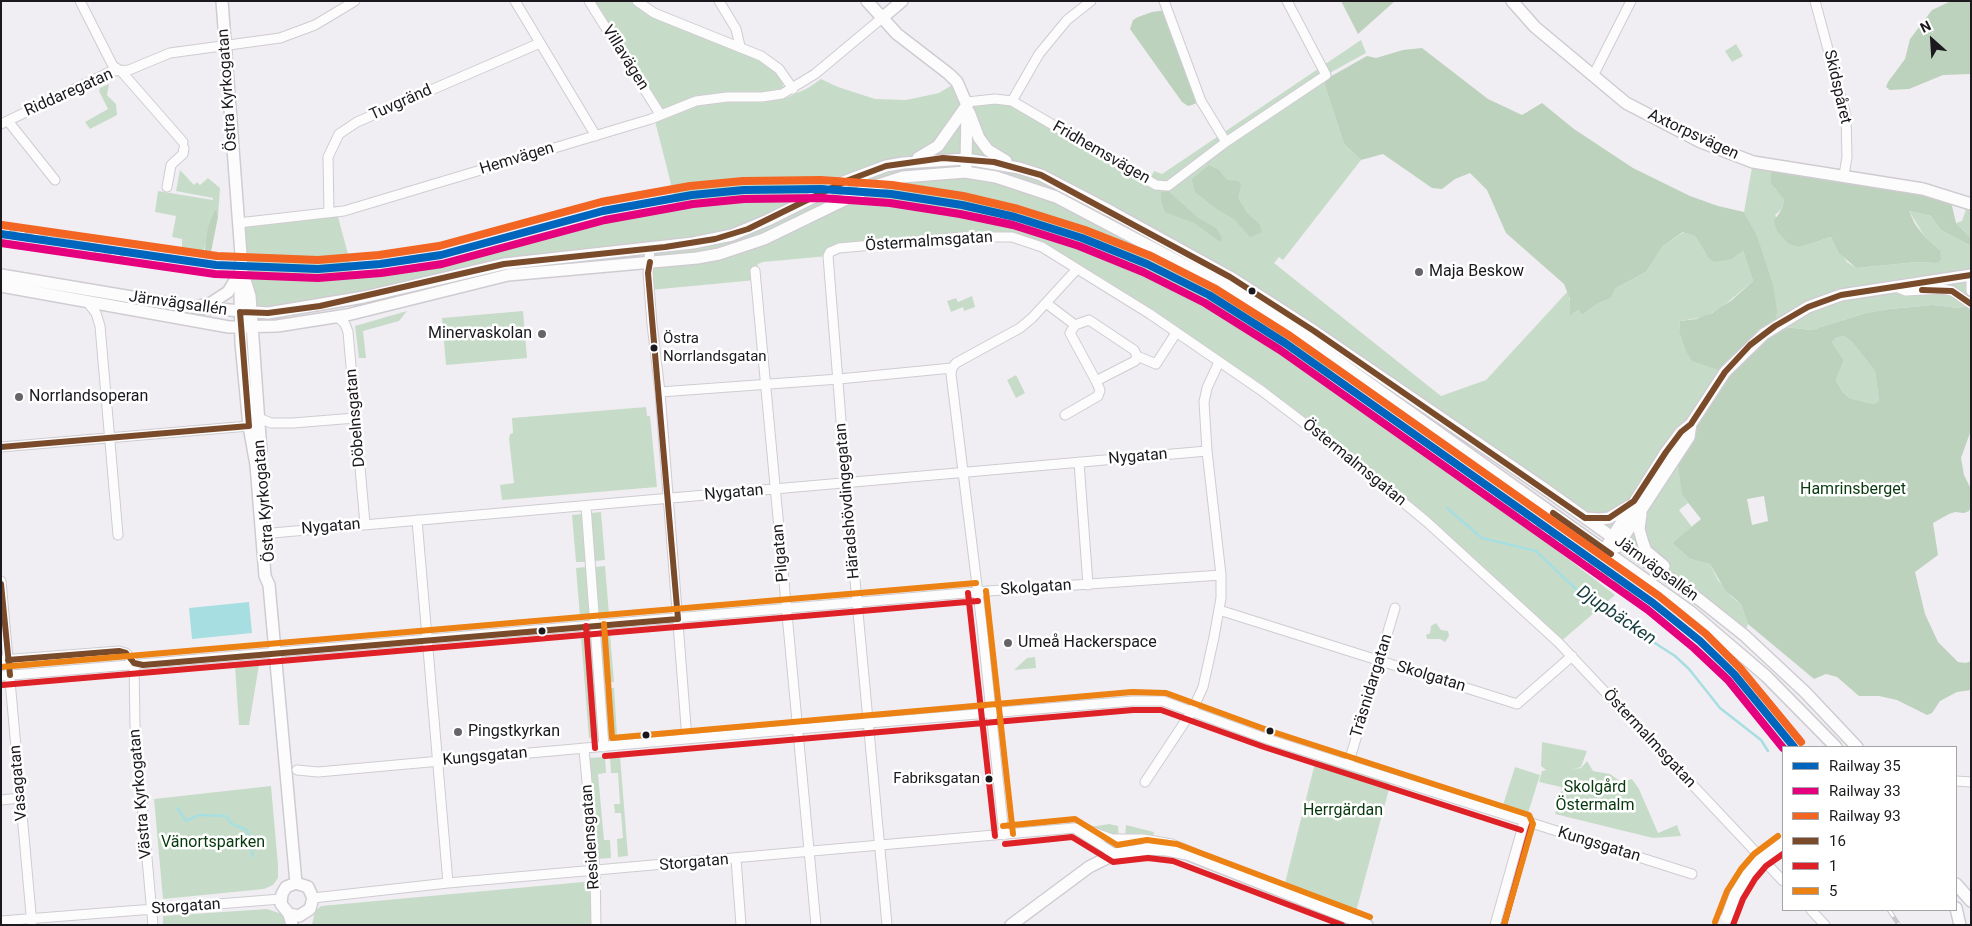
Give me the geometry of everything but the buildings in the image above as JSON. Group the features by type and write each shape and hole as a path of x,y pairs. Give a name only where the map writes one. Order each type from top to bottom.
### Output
{"main road":[{"name":"Östra Kyrkogatan","path":"222,1 242,268 250,296 246,312 249,426 272,575 269,585 296,883"},
{"path":"866,1 910,45 957,82 980,138 988,150 1019,168"},
{"path":"882,18 902,1"},
{"name":"Axtorpsvägen","path":"1512,1 1535,27 1626,103 1674,130 1727,154 1753,162 1844,175 1922,189 1971,204"},
{"path":"966,172 967,104"},
{"path":"912,161 938,146 967,104"},
{"name":"Järnvägsallén","path":"1,275 191,307 268,313 320,306 504,264 693,243 732,235 768,220 863,173 912,161 966,159 1019,168 1040,176 1112,212 1230,277 1314,331 1617,540 1700,600 1777,664 1856,746"},
{"name":"Järnvägsallén","path":"1,286 111,307 246,327 338,317 508,275 708,256 747,246 885,182 917,175 966,172 1016,183 1056,198 1225,286 1307,339 1691,612 1733,646 1806,715 1835,746"},
{"path":"191,307 211,303 223,296 233,287 242,268"},
{"path":"1607,551 1617,540 1638,504 1689,437 1691,424 1725,372 1750,345 1775,326 1808,307 1825,300 1862,290 1971,275"},
{"name":"Östra Kyrkogatan","path":"246,327 259,418 265,533"},
{"path":"1585,518 1600,520 1609,518 1638,504"},
{"path":"1638,504 1639,529 1646,550 1676,574 1700,600"},
{"path":"1726,922 1735,895 1748,874 1760,860 1782,844"},
{"name":"Storgatan","path":"1011,925 1080,872 1116,854 1156,849 1199,859 1367,925"},
{"path":"306,925 307,913 312,906 314,898 308,887 296,883 286,887 281,899 282,907 290,919 307,913"},
{"path":"1957,885 1971,901"},
{"path":"1957,911 1960,925"},
{"path":"1966,925 1971,921"}],"street":[{"path":"80,1 113,66 121,71 184,145 183,154 171,165 167,187"},
{"name":"Riddaregatan","path":"4,121 112,71 121,71 170,53 280,38 294,34 315,25 355,1"},
{"path":"515,1 596,136"},
{"name":"Villavägen","path":"589,1 660,114"},
{"path":"637,1 654,13 740,46 774,64 793,88"},
{"path":"719,1 736,29 740,46"},
{"path":"1012,101 1039,54 1067,20 1091,1"},
{"path":"1164,1 1201,101 1226,142"},
{"name":"Fridhemsvägen","path":"967,104 995,99 1012,101 1160,186 1168,186 1226,142 1326,75 1287,1"},
{"path":"1593,76 1631,1"},
{"name":"Skidspåret","path":"1815,1 1846,116 1847,152 1844,175"},
{"name":"Hemvägen","path":"238,223 344,211 596,136 696,101 727,96 776,96 815,74 882,18"},
{"name":"Tuvgränd","path":"329,213 328,157 339,134 357,122 540,43"},
{"path":"4,121 55,180"},
{"name":"Östermalmsgatan","path":"828,256 830,252 839,248 963,237 1012,237 1031,242 1077,269 1176,333 1262,391 1331,443 1414,511 1572,656 1666,759 1782,880"},
{"path":"650,248 648,273 669,499 687,739"},
{"name":"Häradshövdingegatan","path":"828,256 846,483 887,925"},
{"path":"1004,835 964,473 951,374 952,368 956,363 1020,328 1077,269"},
{"name":"Pilgatan","path":"755,271 816,925"},
{"path":"1971,281 1971,291"},
{"path":"1894,286 1906,291 1943,289 1952,291 1971,304"},
{"path":"88,303 96,313 100,326 118,535"},
{"path":"1046,303 1075,324"},
{"path":"100,326 111,307"},
{"name":"Döbelnsgatan","path":"338,317 347,328 366,524"},
{"path":"1065,415 1098,396 1100,390 1070,333 1075,324 1089,320 1134,350 1137,356 1156,364 1176,333"},
{"path":"1096,381 1135,361 1137,356"},
{"path":"1146,782 1192,711 1203,687 1219,610 1221,575 1207,451 1204,402 1207,388 1219,362"},
{"path":"660,392 839,379 952,368"},
{"path":"259,418 271,423 293,423 356,418"},
{"path":"1,447 249,426"},
{"name":"Nygatan","path":"265,533 1207,451"},
{"path":"1079,462 1088,585"},
{"path":"586,506 604,747"},
{"path":"417,520 448,883"},
{"name":"Skolgatan","path":"6,676 134,663 143,664 276,653 977,592 1221,575"},
{"name":"Vasagatan","path":"1,581 6,676 32,922"},
{"name":"Träsnidargatan","path":"1348,765 1395,608"},
{"name":"Skolgatan","path":"1219,610 1517,704 1572,656"},
{"path":"5,660 119,651 126,653 134,663"},
{"name":"Västra Kyrkogatan","path":"134,663 135,725 153,925"},
{"name":"Kungsgatan","path":"297,770 318,772 797,729 1154,700 1173,703 1268,739 1692,874"},
{"name":"Residensgatan","path":"584,748 595,871 596,925"},
{"path":"1957,781 1971,782"},
{"path":"1,800 20,798"},
{"path":"1495,925 1524,822"},
{"path":"1074,828 1116,854"},
{"name":"Storgatan","path":"314,898 448,883 1074,828 1085,828 1112,839 1143,839 1172,844 1193,852 1199,859"},
{"path":"736,859 741,925"},
{"name":"Storgatan","path":"1,921 32,922 281,899"},
{"path":"1812,911 1825,925"}],"green space":[{"path":"594,1 632,1 652,15 758,59 776,71 782,81 786,98 808,88 821,79 838,87 875,99 906,100 939,93 957,82 967,102 1012,101 1149,181 1154,171 1162,174 1361,40 1366,53 1326,75 1324,83 1344,144 1361,160 1283,260 1279,257 1274,263 1441,396 1486,380 1568,291 1571,314 1578,310 1582,315 1597,304 1611,298 1616,288 1646,272 1663,246 1684,232 1695,236 1707,256 1732,259 1743,251 1753,281 1722,307 1704,317 1680,321 1679,332 1685,349 1725,372 1682,495 1688,503 1679,510 1692,527 1672,543 1690,559 1710,564 1718,580 1732,597 1741,604 1748,624 1744,635 1344,352 1328,380 1463,478 1615,595 1559,643 1505,592 1288,411 1060,258 1012,237 839,248 828,256 763,262 758,264 755,271 756,280 650,290 650,249 464,273 251,313 238,223 337,213 353,273 442,261 604,217 676,204 655,121 665,117"},
{"path":"1341,1 1395,1 1358,34"},
{"path":"1951,1 1971,1 1971,74 1943,75 1909,89 1890,90 1886,87 1905,59 1910,39 1932,10"},
{"path":"1167,10 1201,101 1188,106 1182,102 1130,29 1133,20 1138,17 1152,12"},
{"path":"1736,44 1743,56 1732,62 1725,51"},
{"name":"Hamrinsberget","path":"1422,48 1488,99 1522,115 1542,103 1574,129 1633,168 1690,196 1718,206 1744,212 1756,233 1773,285 1777,310 1775,326 1812,330 1866,313 1890,309 1933,305 1958,308 1971,305 1971,430 1961,458 1964,475 1971,489 1971,506 1969,511 1949,514 1933,523 1938,555 1915,572 1925,614 1938,642 1958,662 1966,663 1971,661 1971,690 1957,692 1940,701 1932,713 1927,715 1897,700 1879,696 1859,696 1837,677 1826,674 1814,679 1748,624 1741,604 1725,590 1710,564 1690,559 1672,543 1701,519 1682,495 1677,456 1725,372 1692,361 1679,332 1680,321 1696,319 1712,313 1732,300 1753,281 1743,251 1732,259 1714,262 1707,256 1695,236 1683,232 1663,246 1646,272 1616,288 1611,298 1597,304 1582,315 1578,310 1570,315 1570,299 1564,284 1506,233 1487,190 1470,173 1455,179 1442,189 1432,188 1383,154 1361,160 1344,144 1324,83 1328,78 1367,56 1376,58 1403,50","holes":["1844,336 1852,342 1875,371 1879,401 1874,404 1849,398 1842,391 1836,380 1844,360 1832,342 1836,338","1764,496 1768,521 1752,525 1747,499"]},
{"path":"109,84 107,95 116,104 117,115 90,129 85,122 108,109 99,91 100,88"},
{"path":"1753,162 1776,165 1775,189 1781,193 1784,200 1782,209 1775,215 1800,247 1831,237 1847,262 1856,268 1918,262 1936,263 1940,250 1925,237 1909,211 1931,216 1941,230 1971,246 1971,305 1958,308 1933,305 1890,309 1866,313 1812,330 1775,326 1756,233 1744,212"},
{"path":"1209,165 1219,170 1227,180 1238,181 1241,184 1238,198 1247,213 1260,225 1262,232 1250,237 1234,219 1218,210 1195,192 1192,179"},
{"path":"1776,165 1950,197 1956,223 1971,238 1971,246 1941,230 1931,216 1909,211 1915,224 1925,237 1940,250 1941,260 1936,263 1918,262 1856,268 1839,253 1831,237 1800,247 1789,244 1777,231 1774,221 1782,209 1784,200 1771,183 1771,173"},
{"path":"180,170 194,185 197,182 200,185 208,178 220,188 218,217 217,211 204,249 204,256 182,250 182,239 172,237 176,216 155,212 158,191 213,200 213,198 176,191"},
{"path":"1167,190 1198,218 1216,228 1222,238 1220,242 1196,224 1165,212 1161,193"},
{"path":"1968,203 1971,204 1971,238 1956,223 1962,221"},
{"path":"215,210 218,217 210,257 204,256 208,227"},
{"path":"972,296 975,307 964,311 963,307 951,312 947,301 956,298 958,302"},
{"path":"407,311 399,321 363,331 366,358 359,358 355,326"},
{"path":"523,311 527,358 446,365 442,318"},
{"path":"1844,336 1852,342 1875,371 1879,401 1874,404 1849,398 1842,391 1836,380 1844,360 1832,342 1836,338"},
{"path":"1016,375 1025,393 1016,398 1007,380"},
{"path":"646,407 647,416 650,416 657,487 502,500 500,485 514,483 509,439 510,434 513,433 512,418"},
{"path":"601,512 605,560 595,561 591,513"},
{"path":"582,514 586,562 576,562 572,515"},
{"path":"605,566 609,614 598,615 595,567"},
{"path":"586,567 590,616 580,617 576,568"},
{"path":"1436,623 1441,630 1448,631 1449,636 1445,642 1440,639 1427,639 1426,635 1430,633 1431,626"},
{"path":"610,634 614,682 603,683 600,635"},
{"path":"591,636 599,737 589,738 581,637"},
{"path":"1035,657 1036,668 1014,670 1027,658"},
{"path":"259,665 249,725 239,725 235,667"},
{"path":"614,688 617,735 607,736 604,689"},
{"name":"Skolgård Östermalm","path":"1542,742 1587,751 1581,767 1573,769 1581,768 1587,761 1593,771 1610,774 1621,782 1632,779 1639,789 1658,833 1677,825 1681,836 1653,838 1555,814 1562,790 1561,787 1539,782 1542,771 1546,770 1541,766"},
{"name":"Herrgärdan","path":"1317,755 1392,778 1354,919 1283,891"},
{"path":"620,756 628,856 618,857 617,839 623,838 621,813 615,813 614,804 620,804 618,773 611,773 610,757"},
{"path":"605,757 606,773 598,774 604,840 610,840 611,858 596,859 588,758"},
{"path":"1515,767 1540,775 1528,813 1503,805"},
{"name":"Vänortsparken","path":"271,786 278,865 278,878 273,885 264,889 163,899 154,799"},
{"path":"1109,824 1118,826 1119,837 1091,827"},
{"path":"1126,825 1154,832 1153,836 1125,836"},
{"path":"594,881 596,925 312,925 315,911 321,906"},
{"path":"267,909 282,914 287,925 163,925 163,916"}],"water":[{"path":"249,602 252,633 192,639 189,608"}],"waterway":[{"name":"Djupbäcken","path":"1447,508 1482,538 1536,551 1579,592 1634,624 1644,636 1675,656 1689,669 1720,708 1761,740 1768,751"},
{"path":"177,808 186,821 199,815 225,816 232,824 247,830 253,856"}],"railway":[{"path":"1,229 107,248"},
{"path":"96,251 122,256"},
{"path":"1467,471 1536,526 1626,591 1671,627 1735,688 1784,746"},
{"path":"1890,911 1899,925"}],"rail line":[{"name":"93","path":"2,225 217,256 318,260 379,255 439,246 601,202 690,186 743,181 821,180 892,185 963,196 1018,209 1085,230 1151,256 1214,288 1290,336 1659,596 1706,634 1740,668 1801,742"},
{"name":"35","path":"1,234 216,265 318,269 380,264 441,255 603,211 692,195 744,190 821,189 891,194 962,205 1015,217 1082,238 1147,264 1209,295 1285,343 1653,603 1700,641 1734,674 1793,746"},
{"name":"33","path":"1,243 215,274 318,278 381,273 442,264 605,220 693,204 744,199 821,198 890,203 1013,225 1079,246 1143,272 1205,303 1280,350 1648,610 1694,648 1728,680 1782,747"}],"transit line":[{"name":"16","path":"240,312 268,313 320,306 504,264 665,247 715,239 748,229 846,181 886,166 943,158 994,162 1041,175 1230,277 1314,331 1585,518"},
{"name":"16","path":"650,262 648,273 678,619"},
{"name":"16","path":"1585,518 1609,518 1634,501 1666,452 1681,432 1691,424 1725,372 1750,345 1775,326 1808,307 1841,295 1971,275"},
{"name":"16","path":"1922,290 1952,291 1971,304"},
{"name":"16","path":"240,312 249,426"},
{"name":"16","path":"1,447 249,426"},
{"name":"16","path":"1553,513 1611,554"},
{"name":"5","path":"1,667 976,583"},
{"name":"16","path":"1,584 10,675"},
{"name":"5","path":"986,591 1013,834"},
{"name":"1","path":"968,593 995,836"},
{"name":"1","path":"2,685 978,601"},
{"name":"16","path":"134,663 143,665 678,619"},
{"name":"5","path":"604,624 612,738 1132,692 1166,693 1270,731 1529,815 1533,824 1504,925"},
{"name":"1","path":"586,626 595,748"},
{"name":"16","path":"8,660 119,651 126,653 134,663"},
{"name":"1","path":"605,756 1133,710 1161,710 1264,747 1521,830"},
{"name":"5","path":"1003,826 1075,819 1117,845 1147,840 1177,844 1370,917"},
{"name":"1","path":"1504,925 1532,824"},
{"name":"5","path":"1715,922 1727,891 1741,869 1754,854 1778,836"},
{"name":"1","path":"1005,844 1072,837 1113,862 1148,858 1173,861 1342,925"},
{"name":"1","path":"1733,925 1743,899 1755,879 1766,866 1782,855"}],"place":[{"name":"Maja Beskow","path":"1419,272"},
{"name":"Minervaskolan","path":"542,334"},
{"name":"Östra Norrlandsgatan","path":"654,348"},
{"name":"Norrlandsoperan","path":"19,397"},
{"name":"Umeå Hackerspace","path":"1008,643"},
{"name":"Pingstkyrkan","path":"458,732"},
{"name":"Fabriksgatan","path":"989,779"}]}
